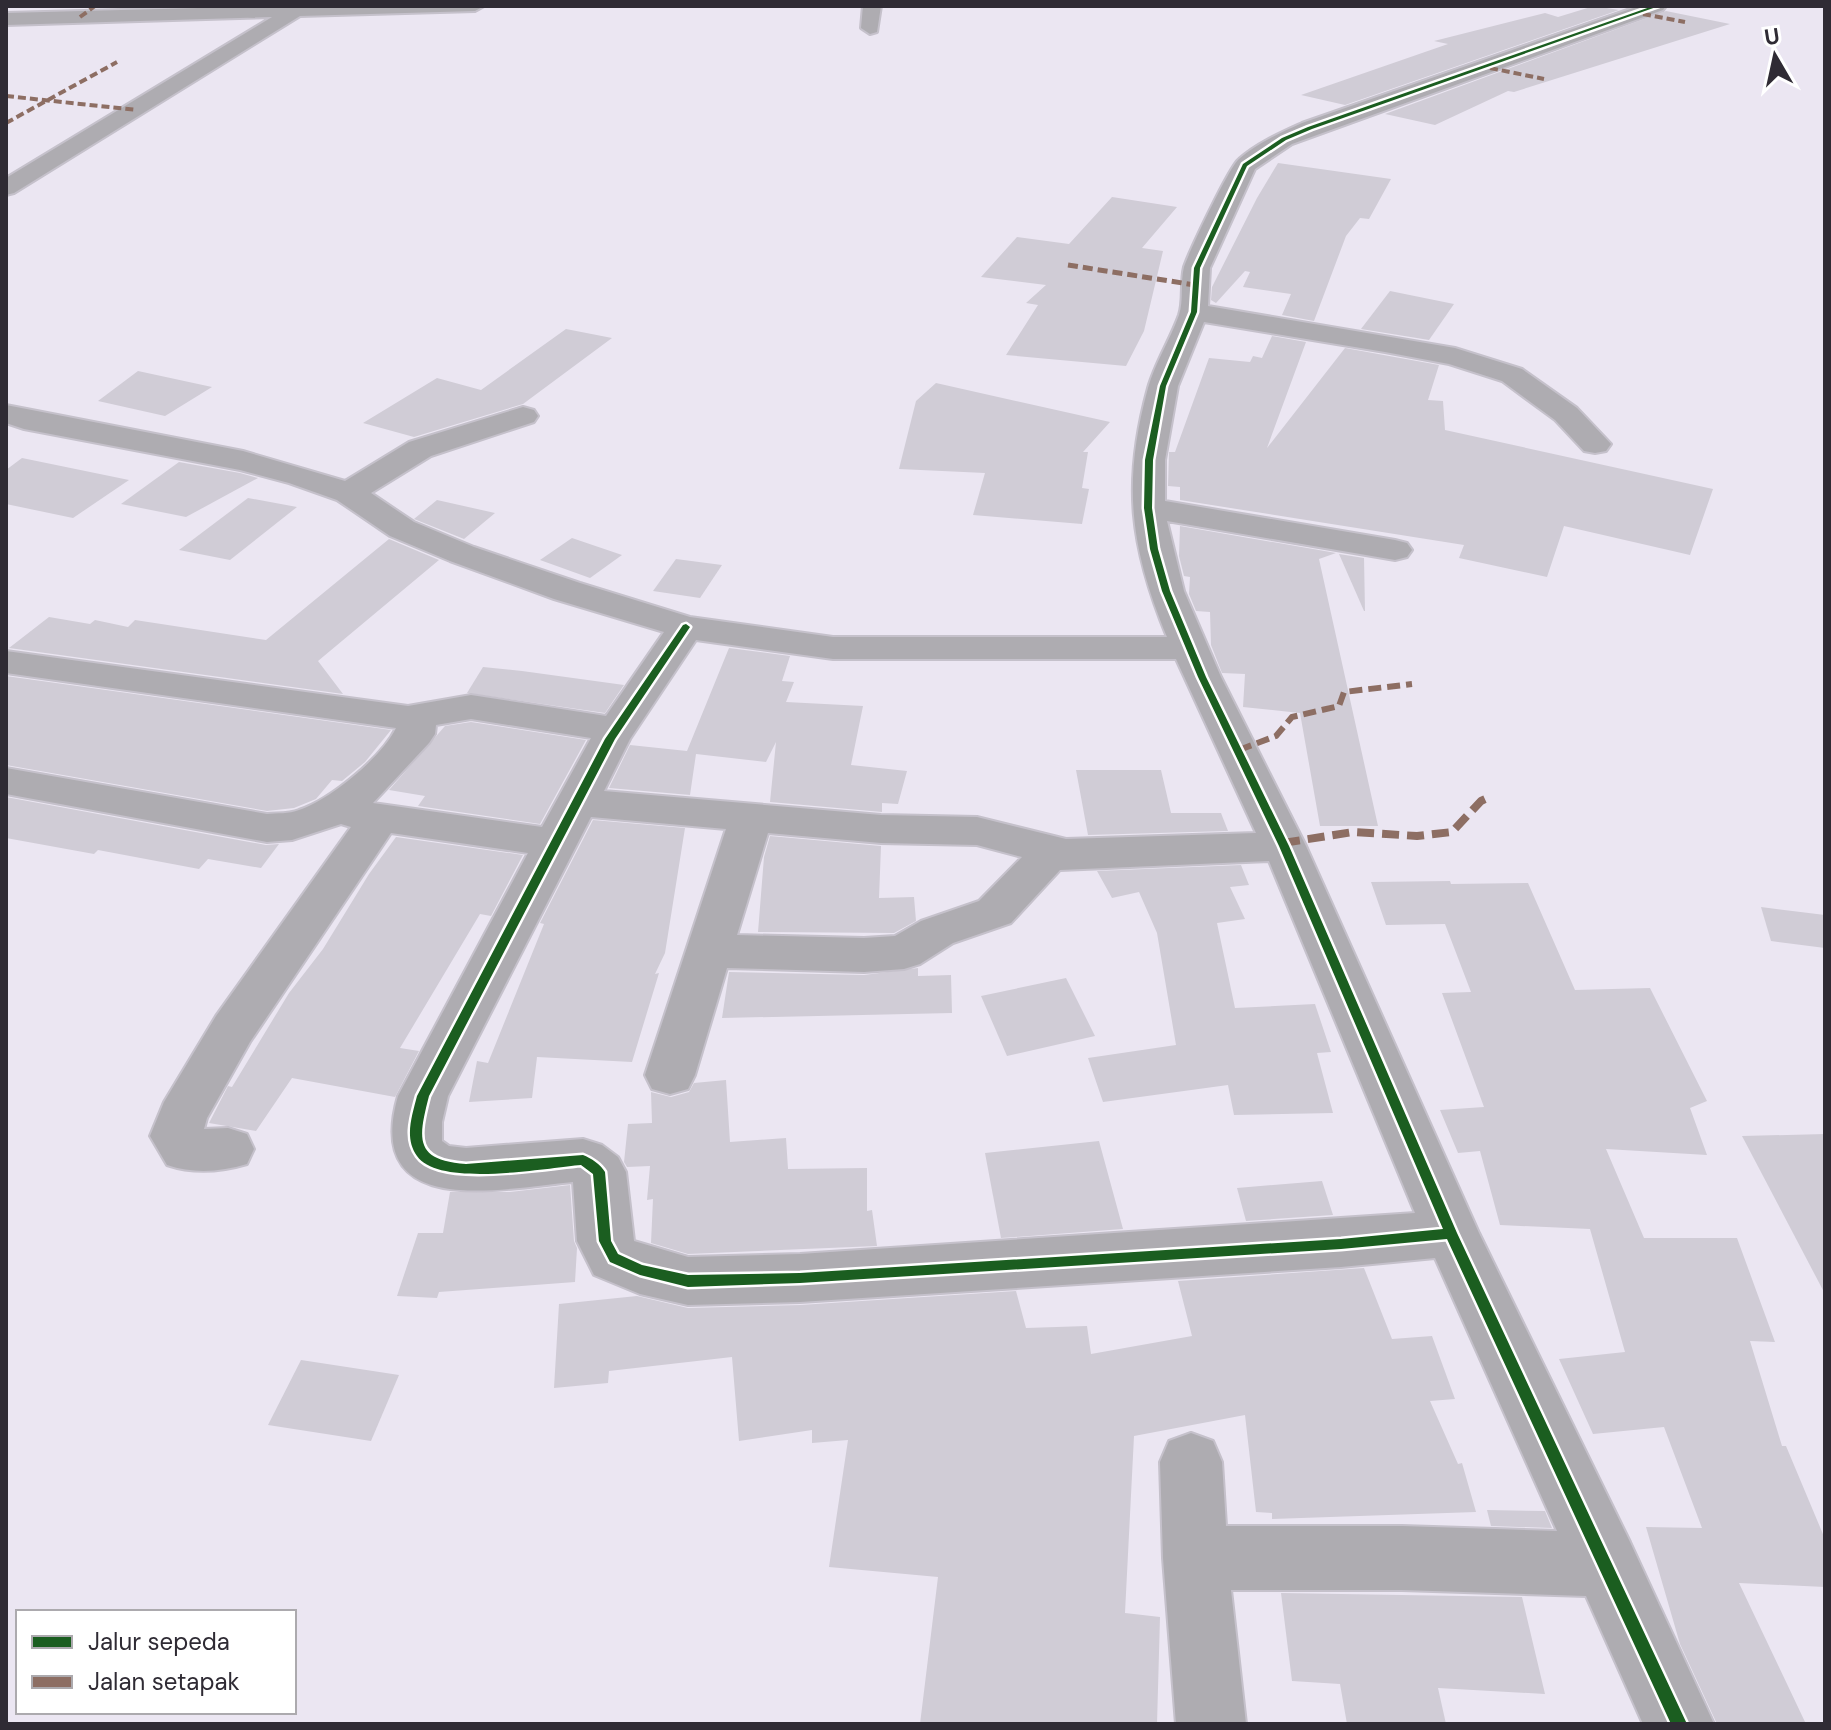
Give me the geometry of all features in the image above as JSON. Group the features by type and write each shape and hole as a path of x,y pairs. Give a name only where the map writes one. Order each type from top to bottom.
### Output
{"street":[{"path":"6,19 475,6"},
{"path":"870,28 872,6"},
{"path":"1657,6 1310,128 1264,151 1245,165 1197,268 1194,312 1163,386 1149,460 1148,508 1154,549 1166,591 1202,677 1284,846 1451,1233 1679,1724"},
{"path":"6,188 304,9"},
{"path":"1194,312 1385,343 1455,357 1512,375 1566,414 1595,444"},
{"path":"6,414 243,461 349,493 402,529 462,554 567,591 686,627 833,648 1192,648"},
{"path":"349,493 420,449 523,416"},
{"path":"1148,508 1395,550"},
{"path":"686,627 617,730 565,822 423,1096 414,1121 417,1146 433,1165 457,1171 583,1160 593,1164 599,1172 605,1241 614,1258 640,1270 688,1281 800,1278 1341,1244 1451,1233"},
{"path":"6,662 408,718 471,707 617,730"},
{"path":"228,1149 186,1150 176,1136 182,1116 358,814 415,734 416,725 408,718"},
{"path":"6,781 267,828 296,828 358,814 565,822 751,819 881,829 977,831 1066,854"},
{"path":"670,1075 751,819"},
{"path":"709,951 864,955 904,952 937,932 995,912 1044,860 1066,854 1284,846"},
{"path":"1191,1462 1195,1558 1211,1724"},
{"path":"1195,1558 1402,1558 1607,1565"}],"building":[{"path":"1594,6 1619,10 1345,105 1301,95 1448,44 1434,41 1545,13 1558,17"},
{"path":"1666,11 1730,24 1514,92 1508,91 1435,125 1385,114"},
{"path":"1278,163 1391,179 1369,219 1360,218 1346,236 1314,321 1282,315 1291,294 1243,287 1250,272 1245,271 1216,303 1211,300 1212,287"},
{"path":"1112,197 1177,207 1142,248 1163,251 1144,331 1126,366 1006,355 1038,305 1026,303 1046,285 981,277 1017,237 1069,244"},
{"path":"1390,291 1454,304 1429,340 1361,329"},
{"path":"566,329 612,338 523,404 414,437 363,423 437,378 481,390"},
{"path":"1272,336 1306,342 1267,448 1345,348 1439,365 1428,400 1443,401 1445,430 1713,489 1690,555 1564,526 1547,577 1459,558 1464,545 1180,500 1180,487 1168,486 1169,452 1175,452 1209,358 1250,362 1253,356 1262,358"},
{"path":"138,371 212,387 165,416 98,401"},
{"path":"936,383 1110,422 1083,452 1088,452 1082,488 1089,489 1082,524 973,515 985,473 899,469 916,401"},
{"path":"22,458 129,480 73,518 6,504 6,470"},
{"path":"179,462 258,478 186,517 121,504"},
{"path":"248,498 297,507 230,560 179,550"},
{"path":"437,500 495,513 464,539 414,519"},
{"path":"1180,526 1336,553 1319,559 1378,826 1320,826 1300,713 1243,707 1245,674 1222,673 1211,645 1210,612 1196,611 1189,594 1190,577 1184,576 1179,556"},
{"path":"572,538 622,555 590,578 540,560"},
{"path":"389,539 439,560 318,661 343,694 9,648 49,617 90,624 95,620 128,627 135,620 266,640"},
{"path":"1339,554 1364,558 1365,611 1364,611"},
{"path":"676,559 722,565 700,598 653,591"},
{"path":"729,648 790,656 782,681 794,682 786,702 863,706 851,765 907,771 898,804 882,803 882,812 770,802 776,742 766,762 696,754 690,795 609,788 630,745 687,751"},
{"path":"483,667 624,685 605,713 467,693"},
{"path":"6,676 391,730 365,762 342,781 332,780 316,799 294,808 267,811 6,765"},
{"path":"471,722 586,740 540,824 418,806 425,796 389,790 445,726"},
{"path":"1076,770 1161,770 1171,813 1221,813 1228,831 1088,835"},
{"path":"6,797 266,845 279,844 261,868 208,859 199,869 98,850 94,854 6,838"},
{"path":"593,820 685,828 665,953 655,974 659,973 632,1062 537,1057 532,1098 469,1102 477,1061 488,1063 544,924 540,923"},
{"path":"770,836 881,846 879,898 914,897 916,921 894,933 758,932 764,857"},
{"path":"396,837 523,855 491,916 480,914 400,1048 419,1051 395,1097 292,1078 256,1131 209,1123 228,1086 232,1087 289,993 323,949 369,874"},
{"path":"1241,865 1249,885 1230,887 1245,919 1217,923 1235,1008 1315,1004 1331,1052 1317,1053 1333,1113 1234,1115 1228,1085 1103,1102 1088,1058 1176,1045 1157,933 1139,892 1112,898 1097,871"},
{"path":"1450,881 1451,884 1528,883 1575,990 1650,988 1707,1101 1690,1108 1707,1155 1606,1149 1644,1238 1737,1238 1775,1342 1750,1341 1782,1446 1786,1446 1825,1539 1825,1587 1739,1583 1806,1724 1717,1724 1680,1644 1646,1527 1702,1528 1664,1427 1593,1434 1559,1359 1625,1352 1590,1229 1500,1225 1480,1151 1458,1153 1440,1110 1484,1107 1442,993 1471,992 1445,924 1386,925 1371,882"},
{"path":"1761,907 1825,915 1825,948 1771,941"},
{"path":"918,968 918,976 951,975 952,1013 722,1018 729,972 864,975"},
{"path":"1066,978 1095,1036 1007,1056 981,996"},
{"path":"726,1080 730,1142 786,1138 788,1169 867,1168 867,1211 872,1210 877,1246 688,1254 651,1243 653,1199 647,1200 650,1166 627,1167 624,1162 628,1124 652,1123 651,1092 671,1097 689,1092 694,1083"},
{"path":"1825,1134 1825,1294 1742,1136"},
{"path":"1099,1141 1123,1229 1001,1238 985,1153"},
{"path":"1322,1181 1333,1215 1246,1221 1237,1188"},
{"path":"570,1185 577,1248 575,1282 439,1292 437,1298 397,1296 418,1233 443,1233 450,1192 510,1192"},
{"path":"1364,1268 1392,1339 1432,1336 1455,1399 1430,1401 1458,1464 1462,1463 1476,1512 1272,1519 1272,1513 1256,1512 1245,1415 1134,1436 1125,1613 1160,1617 1157,1724 920,1724 938,1577 829,1567 848,1440 812,1443 812,1430 739,1441 732,1357 609,1371 608,1383 554,1388 559,1304 637,1296 688,1308 800,1305 1016,1291 1026,1328 1087,1326 1091,1354 1192,1336 1178,1281"},
{"path":"301,1360 399,1375 371,1441 268,1425"},
{"path":"1487,1510 1545,1511 1552,1528 1491,1526"},
{"path":"1281,1593 1522,1597 1545,1694 1438,1688 1446,1724 1347,1724 1340,1684 1292,1681"}],"marked path":[{"path":"80,17 95,6"},
{"path":"1643,14 1685,22"},
{"path":"6,123 117,62"},
{"path":"1490,68 1544,79"},
{"path":"6,96 137,110"},
{"path":"1068,265 1195,285"},
{"path":"1239,750 1276,736 1292,717 1339,706 1344,692 1412,684"},
{"path":"1283,843 1353,832 1417,836 1452,832 1481,801 1492,796"}],"cycle path":[{"path":"1657,6 1310,128 1284,139 1245,165 1197,268 1194,312 1163,386 1149,460 1148,508 1154,549 1166,591 1202,677 1284,846 1451,1233 1679,1724"},
{"path":"686,627 610,739 423,1096 416,1122 416,1141 422,1154 433,1163 466,1169 583,1160 599,1172 605,1241 614,1258 640,1270 688,1281 800,1278 1341,1244 1451,1233"}]}
